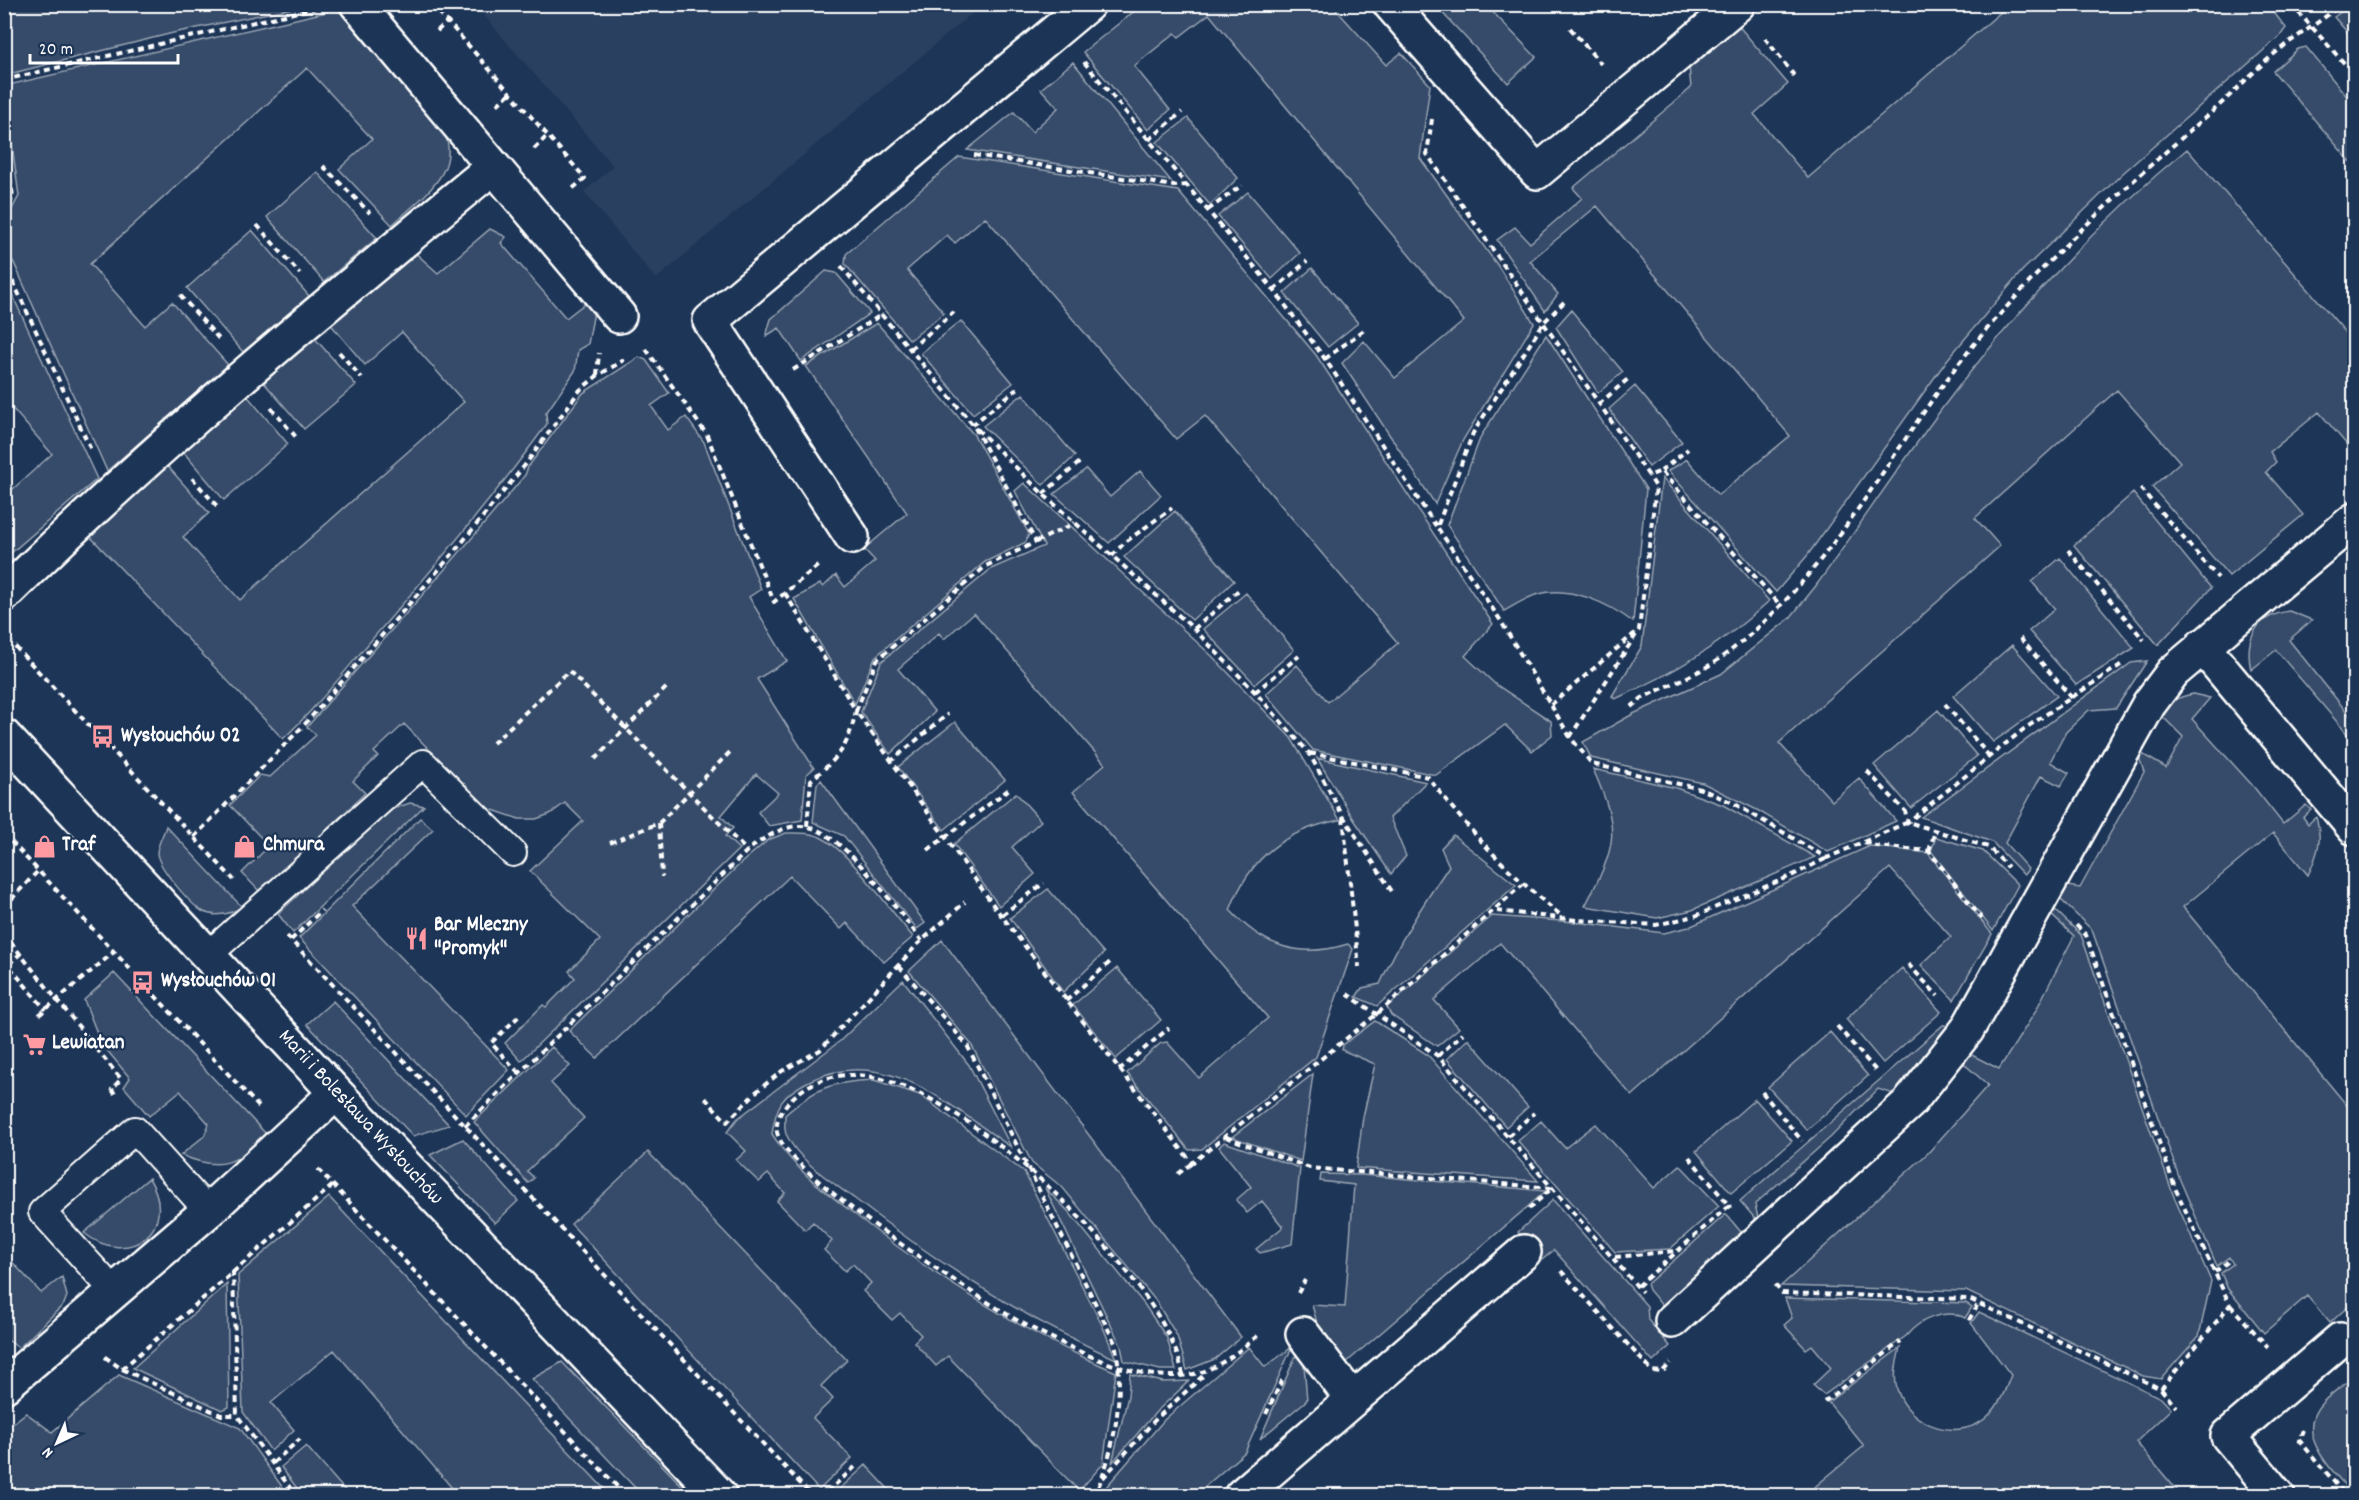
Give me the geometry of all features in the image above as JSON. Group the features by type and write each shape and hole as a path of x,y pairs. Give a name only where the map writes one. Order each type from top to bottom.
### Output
{"street":[{"path":"357,4 619,316"},
{"path":"852,537 710,321 1088,4"},
{"path":"1390,4 1537,172 1738,4"},
{"path":"4,595 110,494 249,372 493,167"},
{"path":"1672,1321 1910,1102 1967,1030 2149,704 2173,672 2355,520"},
{"path":"2202,646 2355,828"},
{"name":"Marii i Bolesława Wysłouchów","path":"4,736 336,1093 720,1496"},
{"path":"4,1386 208,1211 336,1093"},
{"path":"1241,1496 1524,1252"},
{"path":"1303,1334 1352,1399"},
{"path":"2278,1496 2228,1436 2340,1340"}],"lane":[{"path":"208,955 423,764 513,853"},
{"path":"114,1291 42,1212 135,1130 208,1211"}],"path":[{"path":"432,4 585,178 538,220"},
{"path":"2291,4 2355,74"},
{"path":"1631,706 1642,698 1720,658 1780,606 1810,572 1932,398 1982,335 2112,199 2283,47 2341,4"},
{"path":"4,80 321,6"},
{"path":"1760,32 1796,78"},
{"path":"1083,62 1274,290 1325,359 1499,618 1570,737 1592,765 1701,789 1733,803 1827,858"},
{"path":"1149,140 1182,112"},
{"path":"1433,112 1427,154 1656,487 1639,630 1570,737"},
{"path":"4,137 13,197 4,213"},
{"path":"969,155 1174,186 1186,185"},
{"path":"323,166 368,211"},
{"path":"1208,210 1242,185"},
{"path":"257,225 327,305"},
{"path":"814,234 973,425 1043,494 1194,629 1255,692 1309,753 1343,816 1393,893"},
{"path":"1274,290 1307,261"},
{"path":"4,262 110,494"},
{"path":"180,295 249,372"},
{"path":"1437,527 1473,433 1544,322 1564,302"},
{"path":"910,350 954,312"},
{"path":"757,392 881,315"},
{"path":"1325,359 1364,330"},
{"path":"635,353 645,348 707,435 774,602 852,537"},
{"path":"194,837 305,724 455,551 525,465 580,390 597,376 626,359"},
{"path":"1599,404 1629,378"},
{"path":"973,425 1018,388"},
{"path":"973,425 1036,542"},
{"path":"1648,476 1661,471 1688,449"},
{"path":"1043,494 1080,462"},
{"path":"1661,471 1780,606"},
{"path":"2140,488 2225,585"},
{"path":"1112,556 1124,543 1172,508"},
{"path":"807,826 810,780 841,754 850,737 856,711 877,660 986,566 1075,523"},
{"path":"2068,550 2149,647"},
{"path":"1194,629 1241,588"},
{"path":"786,593 856,711 944,838 1066,1001 1192,1163"},
{"path":"1551,705 1639,630"},
{"path":"4,635 812,1496"},
{"path":"2020,638 2072,698"},
{"path":"1255,692 1299,656"},
{"path":"1496,910 1565,919 1656,925 1695,916 1781,881 1908,822 1989,756 2124,663"},
{"path":"493,743 569,671 747,851"},
{"path":"595,759 667,687"},
{"path":"1945,704 1989,756"},
{"path":"890,762 948,714"},
{"path":"610,843 659,823 730,752"},
{"path":"1309,753 1428,777 1459,817 1522,885 1565,919"},
{"path":"1868,771 1905,811 1908,822"},
{"path":"928,850 1012,787"},
{"path":"1343,816 1359,967"},
{"path":"1908,822 1988,847"},
{"path":"659,823 662,877"},
{"path":"465,1126 747,851 772,832 807,826 820,831 844,849 874,881 922,941"},
{"path":"1929,851 1935,831"},
{"path":"1863,842 1876,846 1929,851 1986,924"},
{"path":"4,907 38,871"},
{"path":"1002,915 1044,884"},
{"path":"1178,1174 1378,1013 1522,885"},
{"path":"2043,895 2086,934 2176,1190 2230,1305 2161,1389"},
{"path":"705,1098 727,1122 756,1092 782,1071 820,1050 922,941 966,902"},
{"path":"4,934 60,1000 121,1079 112,1089 135,1130"},
{"path":"39,1015 60,1000 114,952"},
{"path":"21,953 8,965 46,1010"},
{"path":"1066,1001 1110,962"},
{"path":"1908,963 1943,1002"},
{"path":"899,966 967,1045 1009,1129 1024,1165 1081,1270 1115,1343 1120,1367 1120,1391 1103,1478"},
{"path":"1347,994 1438,1056 1648,1298"},
{"path":"519,1073 491,1043 520,1014"},
{"path":"1837,1026 1879,1073"},
{"path":"1119,1070 1169,1028"},
{"path":"1438,1056 1463,1033"},
{"path":"1183,1375 1181,1364 1164,1326 1133,1282 1062,1198 1024,1165 962,1119 922,1094 885,1077 845,1076 825,1080 800,1091 779,1114 777,1133 790,1154 826,1186 909,1249 1012,1318 1070,1347 1120,1367 1170,1377 1205,1373"},
{"path":"1762,1092 1802,1141"},
{"path":"1508,1136 1534,1113"},
{"path":"1226,1137 1310,1168 1552,1188"},
{"path":"1689,1157 1782,1293 1969,1299 2161,1389 2176,1407"},
{"path":"122,1370 333,1185"},
{"path":"1526,1212 1552,1188"},
{"path":"1614,1257 1677,1251"},
{"path":"1524,1252 1543,1271 1554,1263 1652,1371 1662,1372 1678,1357"},
{"path":"2215,1272 2230,1260"},
{"path":"233,1271 237,1415 296,1496"},
{"path":"1969,1320 1978,1304"},
{"path":"1265,1417 1303,1334"},
{"path":"1824,1402 1901,1341"},
{"path":"1094,1496 1103,1478 1155,1420 1205,1373 1241,1349"},
{"path":"99,1353 122,1370 220,1415 237,1415"},
{"path":"2307,1420 2299,1440 2346,1496"},
{"path":"273,1463 300,1439"},
{"path":"827,1492 856,1466"}],"shaded area":[{"path":"4,5 307,5 173,33 5,75"},
{"path":"334,5 439,122 447,138 448,153 445,167 428,192 392,225 339,169 372,139 307,68 90,264 145,326 172,302 228,365 107,471 14,263 5,251 5,222 19,196 4,86 326,12"},
{"path":"475,5 982,5 656,279 584,192 613,166"},
{"path":"1142,5 1332,5 1386,65 1401,53 1430,85 1420,158 1498,266 1534,323 1463,440 1435,504 1342,363 1364,341 1395,378 1464,321 1209,14 1179,37 1175,33 1134,66 1170,110 1148,130 1083,52"},
{"path":"1435,5 1486,5 1536,57 1508,83"},
{"path":"2009,5 2268,5 2286,28 2280,36 2123,173 2022,271 1947,360 1807,556 1776,592 1668,471 1687,459 1718,495 1790,436 1597,206 1530,261 1558,294 1545,311 1497,240 1515,227 1530,243 1582,198 1573,188 1691,88 1689,66 1737,24 1788,84 1754,114 1808,178"},
{"path":"2350,5 2354,5 2354,40 2334,17"},
{"path":"2306,47 2354,105 2354,166 2273,71 2298,49"},
{"path":"1073,62 1171,181 967,150 1014,112 1032,132 1058,108 1041,89"},
{"path":"1188,118 1238,178 1210,205 1157,142"},
{"path":"2187,149 2354,342 2354,453 2319,412 2270,452 2276,462 2266,472 2303,515 2229,576 2152,487 2180,462 2117,390 1975,518 2000,546 1779,743 1832,801 1859,778 1896,821 1828,852 1757,810 1703,783 1591,758 1583,742 1633,714 1721,674 1790,618 1815,587 1944,406 1988,350 2097,230"},
{"path":"959,157 1178,191 1316,355 1493,624 1465,656 1495,684 1551,721 1552,735 1532,751 1505,725 1436,775 1313,750 1266,694 1297,665 1328,702 1398,643 1205,416 1176,439 985,217 955,243 947,235 907,270 944,313 910,340 845,264 846,254"},
{"path":"317,172 377,238 324,282 267,217"},
{"path":"1248,192 1300,253 1272,279 1218,216"},
{"path":"490,229 506,237 501,243 566,318 592,298 596,301 588,344 578,350 575,371 546,413 547,424 506,479 330,690 283,739 84,530 164,462 209,513 183,537 240,600 464,402 402,332 365,365 328,321 412,250 438,273"},
{"path":"252,230 309,296 243,352 187,288"},
{"path":"1312,268 1358,323 1328,347 1284,293"},
{"path":"826,271 836,273 870,313 801,361 779,328 766,336 771,319"},
{"path":"5,279 97,479 5,558 5,496 52,454 5,400"},
{"path":"1571,310 1623,372 1598,393 1556,327"},
{"path":"961,321 1013,383 973,414 921,353"},
{"path":"877,323 974,435 1029,534 1026,542 985,562 875,657 855,704 794,599 820,584 823,587 836,575 845,587 875,561 864,549 907,513 806,366"},
{"path":"311,334 356,385 304,429 260,378"},
{"path":"1546,335 1646,489 1633,622 1601,603 1563,592 1535,595 1504,611 1447,525 1481,436"},
{"path":"639,357 646,360 669,393 651,406 668,430 686,417 704,442 761,589 749,597 787,661 757,679 814,768 806,775 802,820 769,826 758,812 778,793 756,774 721,816 733,828 725,836 739,849 521,1061 505,1043 543,1005 546,1007 575,978 569,971 600,940 530,871 583,821 565,803 550,814 536,819 519,819 487,808 404,724 374,752 378,756 353,781 365,793 261,893 242,873 269,846 230,805 260,775 270,777 316,735 307,727 525,475 528,467 583,393"},
{"path":"1635,386 1682,442 1649,467 1609,409"},
{"path":"244,392 288,444 224,500 180,448"},
{"path":"1023,394 1075,456 1043,485 983,426"},
{"path":"1086,469 1110,497 1140,471 1161,495 1109,543 1054,494"},
{"path":"1662,478 1769,601 1716,644 1657,679 1615,699 1612,696 1642,646"},
{"path":"1024,483 1212,656 1291,738 1340,820 1302,831 1272,849 1248,875 1230,910 1256,933 1283,946 1298,950 1314,950 1348,944 1353,949 1316,1057 1202,1149 1189,1150 1127,1073 1161,1043 1167,1042 1199,1078 1268,1018 1073,792 1105,764 974,613 944,639 939,633 898,669 935,712 890,754 861,712 881,662 991,569 1044,546 1015,491"},
{"path":"2133,493 2211,588 2158,645 2074,545"},
{"path":"1175,511 1234,581 1192,620 1124,557"},
{"path":"2060,558 2134,648 2076,685 2029,631 2055,609 2032,582"},
{"path":"1246,593 1294,650 1255,684 1203,629"},
{"path":"2289,611 2312,620 2289,640 2354,721 2354,742 2276,650 2251,670 2249,648 2255,630 2268,618"},
{"path":"2012,645 2057,696 1993,742 1953,696"},
{"path":"2147,661 2116,708 2089,710 2066,732 2050,762 2069,773 2061,786 2041,776 2005,843 2028,869 2024,875 1992,842 1921,817 2131,663"},
{"path":"2193,694 2210,698 2192,719 2253,786 2283,824 2306,805 2311,810 2303,817 2308,824 2316,817 2318,825 2318,846 2308,875 2273,833 2183,907 2354,1114 2354,1301 2330,1323 2307,1296 2264,1333 2228,1289 2221,1273 2233,1264 2229,1257 2217,1266 2180,1180 2092,930 2058,897 2061,885 2080,888 2144,772 2137,751 2166,768 2183,737 2159,713 2174,700"},
{"path":"1938,710 1977,756 1911,808 1874,765"},
{"path":"955,722 1005,780 944,830 898,767"},
{"path":"1317,758 1426,782 1390,818 1406,856 1391,874 1353,818"},
{"path":"1593,769 1676,788 1723,805 1815,857 1692,910 1657,918 1585,906 1604,867 1612,838 1608,809"},
{"path":"821,780 925,923 917,929 844,836 813,822 817,784"},
{"path":"1016,793 1041,821 1012,847 1035,874 999,906 954,844"},
{"path":"410,803 424,806 293,933 278,914 387,811"},
{"path":"420,818 433,829 352,906 509,1070 466,1115 299,938"},
{"path":"166,826 242,907 233,912 217,915 207,913 183,893 163,867 157,853"},
{"path":"786,833 814,835 833,845 857,868 913,937 884,962 847,923 841,929 790,876 597,1058 569,1031 740,864 768,840"},
{"path":"1453,835 1516,885 1377,1006 1356,997 1362,988 1380,984 1412,923 1449,866 1441,848"},
{"path":"1936,837 1983,851 2018,885 1993,931 1931,851"},
{"path":"1870,846 1928,853 1992,934 1954,1000 1921,965 1951,937 1890,868 1632,1096 1500,943 1434,1000 1459,1028 1437,1046 1391,1015 1387,1007 1492,916 1575,922 1664,933 1689,927"},
{"path":"1048,889 1104,953 1063,992 1010,918"},
{"path":"2051,906 2081,935 2174,1197 2211,1281 2199,1336 2161,1379 2143,1376 1966,1291 1781,1286 1928,1153 1988,1085 1962,1062 1968,1053 1999,1069 2034,1014 2074,936 2048,912"},
{"path":"942,940 1241,1337 1215,1359 1187,1370 1177,1336 1156,1301 1063,1188 1032,1163 971,1044 909,971"},
{"path":"1117,968 1161,1020 1116,1059 1073,1005"},
{"path":"1902,968 1941,1012 1883,1063 1846,1019"},
{"path":"114,973 266,1134 246,1152 228,1162 218,1164 181,1155 204,1136 209,1124 180,1091 149,1116 124,1087 130,1078 101,1043 84,1000"},
{"path":"903,980 969,1065 1011,1147 941,1098 891,1075 864,1070 837,1072 809,1081 792,1091 778,1108 772,1134 789,1157 809,1177 915,1259 1012,1321 1116,1372 1103,1464 1079,1491 948,1356 936,1366 914,1342 921,1335 900,1313 892,1320 863,1291 871,1283 853,1264 845,1271 824,1250 832,1241 813,1222 805,1230 777,1201 785,1193 768,1174 759,1182 736,1160 746,1151 727,1132 737,1119 840,1041"},
{"path":"333,1001 449,1125 413,1136 307,1024"},
{"path":"1375,1021 1428,1055 1538,1181 1356,1168 1363,1117 1375,1064 1342,1050 1343,1045"},
{"path":"1943,1025 1952,1026 1897,1095 1878,1089 1831,1137 1755,1204 1759,1223 1740,1201"},
{"path":"1830,1032 1868,1076 1807,1130 1768,1087"},
{"path":"1468,1039 1528,1107 1506,1127 1447,1059"},
{"path":"552,1047 570,1066 551,1083 584,1118 527,1171 534,1178 528,1183 474,1122"},
{"path":"1313,1074 1301,1161 1232,1137"},
{"path":"874,1080 920,1095 1024,1172 1103,1327 1116,1359 1013,1307 949,1267 826,1178 791,1144 786,1134 785,1115 806,1098 825,1088 847,1082"},
{"path":"1755,1099 1792,1141 1731,1193 1696,1151"},
{"path":"1541,1121 1565,1148 1596,1124 1654,1188 1680,1165 1719,1206 1670,1249 1615,1252 1518,1141"},
{"path":"463,1139 518,1201 495,1223 430,1155"},
{"path":"1224,1142 1300,1168 1292,1244 1260,1253 1256,1249 1283,1227 1262,1201 1247,1213 1236,1200 1251,1187 1219,1147"},
{"path":"648,1152 847,1360 821,1386 833,1399 813,1418 852,1458 819,1490 571,1224"},
{"path":"1321,1174 1362,1175 1546,1191 1347,1362 1317,1323 1312,1305 1345,1307 1354,1185 1320,1181"},
{"path":"149,1178 157,1196 158,1213 154,1227 145,1238 133,1245 118,1247 101,1243 84,1233"},
{"path":"1045,1188 1068,1211 1144,1304 1167,1338 1176,1370 1160,1370 1124,1361 1121,1346"},
{"path":"329,1197 610,1495 458,1495 334,1350 271,1403 294,1430 271,1451 243,1412 238,1275"},
{"path":"1553,1200 1647,1306 1648,1320 1670,1346 1653,1362 1554,1250 1542,1260 1518,1232"},
{"path":"1726,1214 1745,1237 1664,1308 1649,1290 1647,1284"},
{"path":"4,1253 41,1293 62,1277 67,1296 64,1304 19,1348 5,1338"},
{"path":"227,1284 229,1407 222,1410 133,1368"},
{"path":"1785,1298 1966,1303 1972,1307 1965,1318 1949,1314 1926,1320 1824,1395 1813,1385 1831,1368 1812,1345 1806,1349 1784,1325 1792,1318"},
{"path":"1979,1312 2161,1398 2171,1409 2136,1442 2181,1495 1805,1495 1864,1446 1828,1402 1900,1348 1895,1379 1897,1389 1903,1402 1924,1422 1937,1427 1965,1428 1978,1424 1989,1415 2000,1401 2011,1375 1971,1323"},
{"path":"1249,1347 1265,1367 1292,1347 1245,1452 1195,1495 1102,1495 1107,1486 1165,1419"},
{"path":"1296,1355 1304,1365 1307,1400 1260,1439"},
{"path":"562,1362 691,1495 642,1495 532,1379"},
{"path":"1130,1374 1163,1382 1189,1381 1156,1412 1112,1463 1128,1396"},
{"path":"119,1375 240,1428 288,1495 5,1495 5,1429 26,1413 52,1432"},
{"path":"2354,1376 2354,1496 2319,1452 2312,1428 2314,1415 2322,1403"},
{"path":"306,1446 349,1495 302,1495 281,1467"},
{"path":"866,1465 894,1495 833,1495"}],"place":[{"name":"Wysłouchów 02","path":"103,737"},
{"name":"Traf","path":"44,846"},
{"name":"Chmura","path":"245,846"},
{"name":"Bar Mleczny \"Promyk\"","path":"416,938"},
{"name":"Wysłouchów 01","path":"143,982"},
{"name":"Lewiatan","path":"34,1044"}]}
